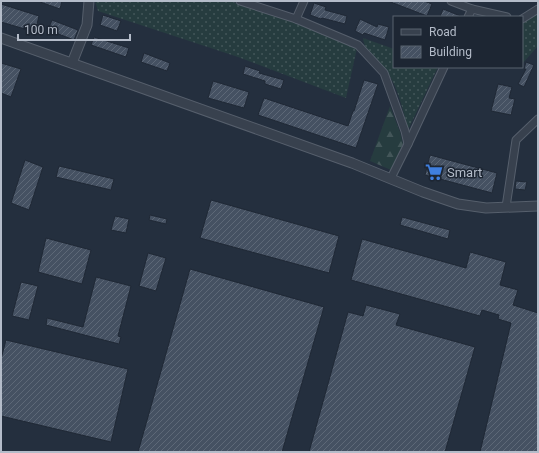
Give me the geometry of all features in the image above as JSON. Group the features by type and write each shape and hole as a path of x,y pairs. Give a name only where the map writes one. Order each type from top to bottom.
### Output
{"street":[{"path":"72,63 87,25 90,1"},
{"path":"240,1 296,19 358,45 384,73 408,144"},
{"path":"296,19 304,1"},
{"path":"451,1 472,9 503,16"},
{"path":"468,16 472,9"},
{"path":"523,18 538,10"},
{"path":"1,38 345,161 423,192 458,204 486,208 538,206"},
{"path":"391,178 444,68"},
{"path":"506,207 516,140 538,119"}],"green space":[{"path":"95,1 230,1 296,22 357,48 346,98 238,57 98,11"},
{"path":"538,14 538,46 523,63 523,22"},
{"path":"363,38 393,49 393,68 438,68 408,130 400,99 394,84 386,70 372,55 364,43"},
{"path":"390,106 403,144 391,170 370,161"}],"building":[{"path":"40,1 62,1 60,9"},
{"path":"388,1 424,1 432,4 427,16"},
{"path":"314,3 326,7 325,10 347,16 345,24 310,15"},
{"path":"1,4 39,16 35,32 1,22"},
{"path":"443,9 460,16 440,16"},
{"path":"103,15 121,21 117,31 100,25"},
{"path":"360,19 377,27 378,24 389,27 385,40 364,33 363,35 355,31"},
{"path":"52,20 78,30 74,40 48,30"},
{"path":"94,37 129,48 126,57 91,45"},
{"path":"144,53 170,63 167,71 141,62"},
{"path":"526,62 534,65 524,87 518,84 526,69 524,69"},
{"path":"1,63 21,69 11,97 1,93"},
{"path":"245,66 260,71 259,73 284,80 281,89 265,84 265,81 243,74"},
{"path":"364,80 378,84 356,148 258,115 264,98 348,126"},
{"path":"213,81 249,92 244,108 208,98"},
{"path":"498,84 512,87 509,98 515,99 511,115 491,111"},
{"path":"430,155 497,173 492,193 425,175"},
{"path":"25,160 43,167 29,210 11,203"},
{"path":"59,166 114,179 111,190 56,177"},
{"path":"516,181 527,182 525,190 515,189"},
{"path":"211,200 339,236 329,273 200,238"},
{"path":"150,215 167,219 166,224 149,220"},
{"path":"115,216 129,219 126,233 111,230"},
{"path":"402,217 450,230 448,239 400,225"},
{"path":"46,238 91,250 82,284 38,272"},
{"path":"362,239 466,268 470,252 506,262 500,285 518,290 513,305 538,313 538,452 480,452 511,323 498,319 499,315 482,310 480,316 351,280"},
{"path":"148,253 166,258 156,291 139,286"},
{"path":"190,269 324,307 282,452 138,452"},
{"path":"96,277 131,286 118,336 121,337 119,344 46,325 47,318 83,327"},
{"path":"21,282 38,286 29,320 12,316"},
{"path":"366,305 400,314 396,325 475,347 445,452 309,452 348,312 363,316"},
{"path":"6,340 128,369 111,442 1,416 1,359"}],"place":[{"name":"Smart","path":"434,172"}]}
